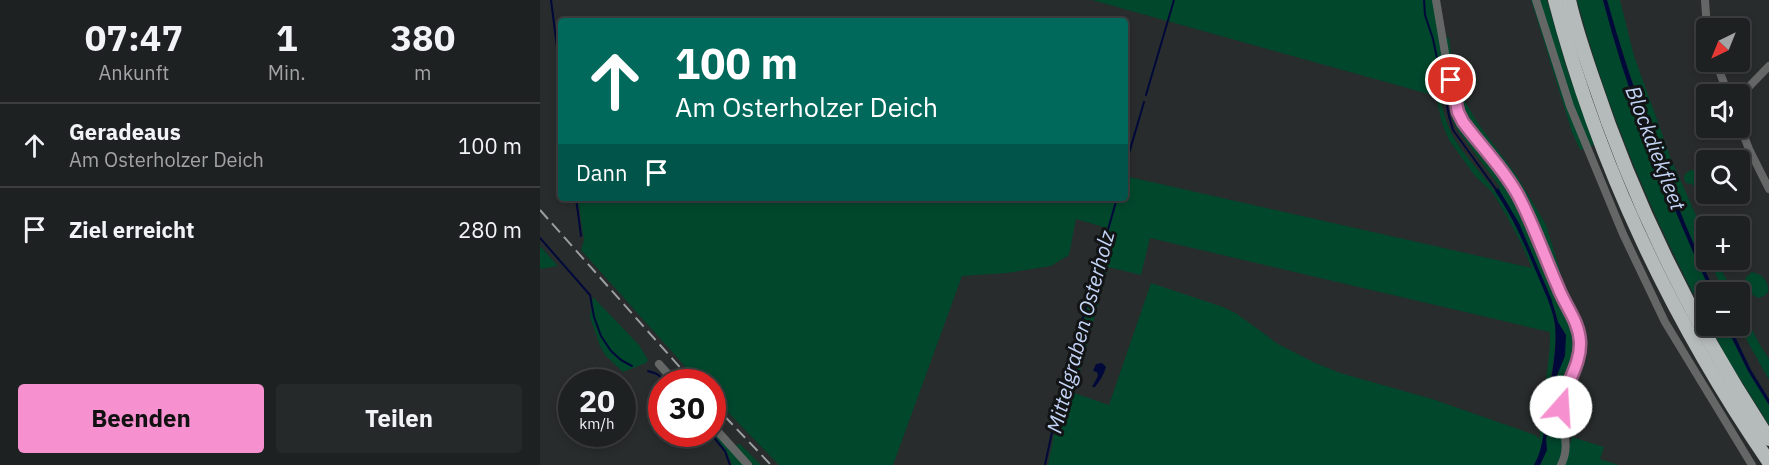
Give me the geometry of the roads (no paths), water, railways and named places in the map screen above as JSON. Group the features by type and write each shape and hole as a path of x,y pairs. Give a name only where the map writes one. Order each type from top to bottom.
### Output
{"highway":[{"path":"1555,0 1592,118 1641,239 1709,368 1769,462"},
{"path":"1569,0 1619,153 1653,234 1719,361 1769,440"}],"street":[{"path":"1436,0 1458,112 1520,198 1559,290 1578,327 1579,357 1563,395 1561,407 1562,424 1567,441 1565,458 1561,465"},
{"path":"1536,0 1570,106 1623,234 1665,322 1752,465"},
{"path":"1705,0 1706,18"},
{"path":"1750,86 1769,66"},
{"path":"1745,138 1769,189"},
{"path":"659,364 663,369"},
{"path":"726,441 748,465"}],"water":[{"name":"Blockdiekfleet","path":"1603,0 1607,0 1642,112 1696,248 1696,259 1637,112"},
{"path":"1498,188 1519,223 1551,298 1558,322 1566,335 1565,356 1553,391 1546,440 1547,450 1540,465 1534,465 1543,437 1555,355 1555,325 1549,303 1525,246 1495,191"},
{"path":"1701,270 1705,270 1711,282 1706,282"},
{"path":"1731,336 1735,336 1751,370 1769,399 1769,405 1748,371"},
{"path":"1102,363 1106,367 1104,372 1095,387 1092,387 1098,376 1097,372 1093,371 1096,364"}],"waterway":[{"path":"551,0 558,55"},
{"name":"Mittelgraben Osterholz","path":"1146,95 1174,0"},
{"path":"1424,0 1425,15 1433,39 1453,130 1498,192"},
{"name":"Mittelgraben Osterholz","path":"1128,157 1144,102"},
{"path":"576,201 581,236"},
{"name":"Mittelgraben Osterholz","path":"1045,465 1057,409 1116,201"},
{"path":"540,238 590,295 594,317 601,336 611,351 632,366"},
{"path":"722,447 730,465"}],"railway":[{"path":"540,210 681,369"},
{"path":"726,418 771,465"}]}
